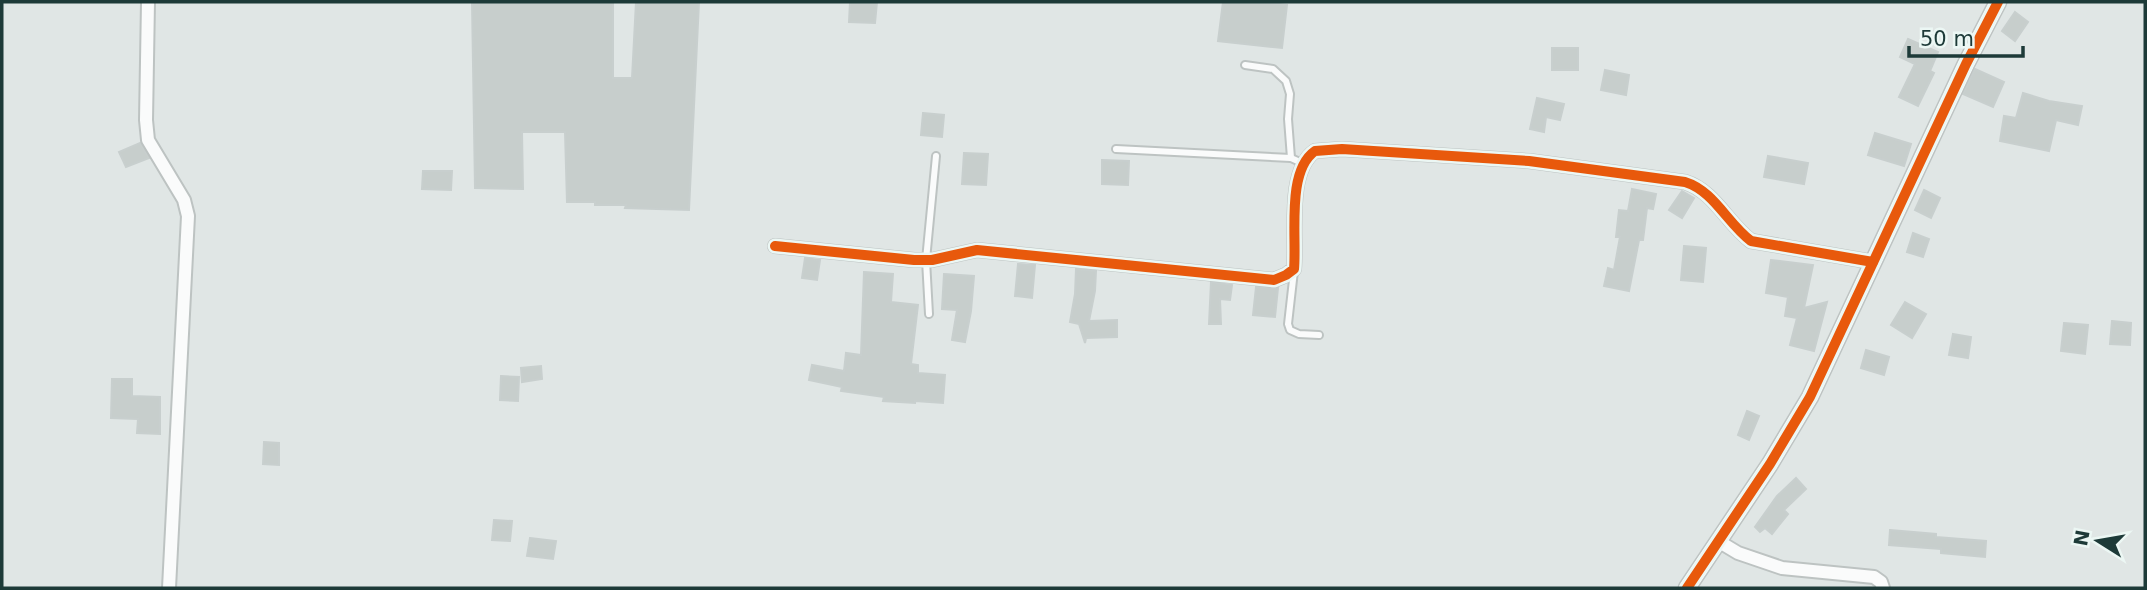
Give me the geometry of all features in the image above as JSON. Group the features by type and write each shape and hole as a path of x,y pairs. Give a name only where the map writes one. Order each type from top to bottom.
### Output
{"street":[{"path":"148,2 148,141 184,201 188,216 169,588"},
{"path":"1687,588 1770,464 1810,397 1966,64 1998,2"},
{"path":"775,246 845,255 926,260 977,250 1274,280 1294,269 1299,173 1297,161 1315,151 1342,149 1529,161 1685,182 1696,185 1707,193 1739,232 1751,241 1873,262"},
{"path":"1718,541 1738,553 1782,568 1874,577 1881,582 1883,588"}],"lane":[{"path":"1116,149 1297,161 1288,119 1290,94 1286,81 1273,69 1245,65"},
{"path":"929,314 926,260 936,156"},
{"path":"1294,269 1288,324 1290,330 1299,334 1319,335"}],"building":[{"path":"472,2 613,2 613,78 632,78 636,2 699,2 689,210 625,208 626,205 567,202 565,132 522,132 523,189 475,188"},
{"path":"850,2 877,2 875,23 849,22"},
{"path":"1223,2 1287,5 1282,48 1218,41"},
{"path":"2015,12 2028,22 2015,41 2002,31"},
{"path":"1908,39 1938,52 1930,71 1934,73 1918,106 1899,97 1915,64 1900,57"},
{"path":"1552,48 1578,48 1578,70 1552,70"},
{"path":"1975,69 2004,82 1993,107 1963,94"},
{"path":"1605,70 1629,75 1626,95 1601,90"},
{"path":"2023,93 2049,101 2082,106 2078,125 2056,120 2049,151 2000,141 2004,116 2016,118"},
{"path":"1537,98 1564,104 1560,120 1546,117 1544,132 1530,129"},
{"path":"923,113 944,115 942,137 921,135"},
{"path":"1875,133 1911,144 1904,166 1868,155"},
{"path":"140,143 149,158 126,167 119,152"},
{"path":"964,153 988,154 986,185 962,184"},
{"path":"1768,156 1808,163 1804,184 1764,177"},
{"path":"1102,160 1129,161 1128,185 1102,184"},
{"path":"423,171 452,171 451,190 422,189"},
{"path":"1632,189 1656,194 1653,209 1647,208 1643,240 1639,240 1629,291 1604,286 1608,268 1614,270 1620,237 1616,237 1619,210 1628,211"},
{"path":"1924,190 1940,198 1931,218 1915,210"},
{"path":"1682,191 1694,198 1682,218 1669,210"},
{"path":"1913,233 1929,239 1923,257 1907,252"},
{"path":"1684,246 1706,248 1703,282 1681,280"},
{"path":"805,258 820,260 817,280 802,278"},
{"path":"1771,260 1813,265 1804,308 1827,302 1814,351 1790,345 1797,318 1785,316 1788,297 1766,293"},
{"path":"1018,264 1035,265 1032,298 1015,296"},
{"path":"1076,269 1096,271 1089,321 1117,320 1117,337 1086,338 1085,343 1079,324 1070,322"},
{"path":"864,272 893,274 891,302 918,305 911,364 918,365 918,373 945,375 943,403 883,401 884,397 841,391 842,387 809,380 812,365 844,371 846,353 861,355"},
{"path":"944,274 974,276 965,342 952,340 957,310 942,309"},
{"path":"1211,282 1232,285 1230,300 1220,299 1221,324 1209,324"},
{"path":"1256,287 1278,288 1275,317 1253,315"},
{"path":"1905,302 1926,314 1912,338 1891,325"},
{"path":"2112,321 2131,323 2130,345 2110,344"},
{"path":"2064,323 2088,325 2085,354 2061,351"},
{"path":"1953,334 1971,337 1968,358 1949,355"},
{"path":"1866,350 1889,357 1884,375 1861,368"},
{"path":"541,366 542,379 522,382 521,368"},
{"path":"501,376 519,377 518,401 500,400"},
{"path":"112,379 132,379 132,396 160,397 160,434 137,433 138,419 111,418"},
{"path":"1747,411 1759,416 1749,440 1738,435"},
{"path":"264,442 279,443 279,465 263,464"},
{"path":"1796,478 1806,489 1784,510 1788,514 1772,534 1765,528 1760,532 1755,527 1777,496"},
{"path":"494,520 512,521 510,541 492,540"},
{"path":"1890,530 1986,541 1985,557 1941,553 1941,549 1889,545"},
{"path":"530,538 556,541 553,559 527,556"}],"cycle path":[{"path":"1687,588 1770,464 1810,397 1966,64 1998,2"},
{"path":"775,246 914,260 932,260 977,250 1274,280 1294,269 1296,189 1306,160 1315,151 1342,149 1529,161 1685,182 1704,192 1751,241 1873,262"}]}
